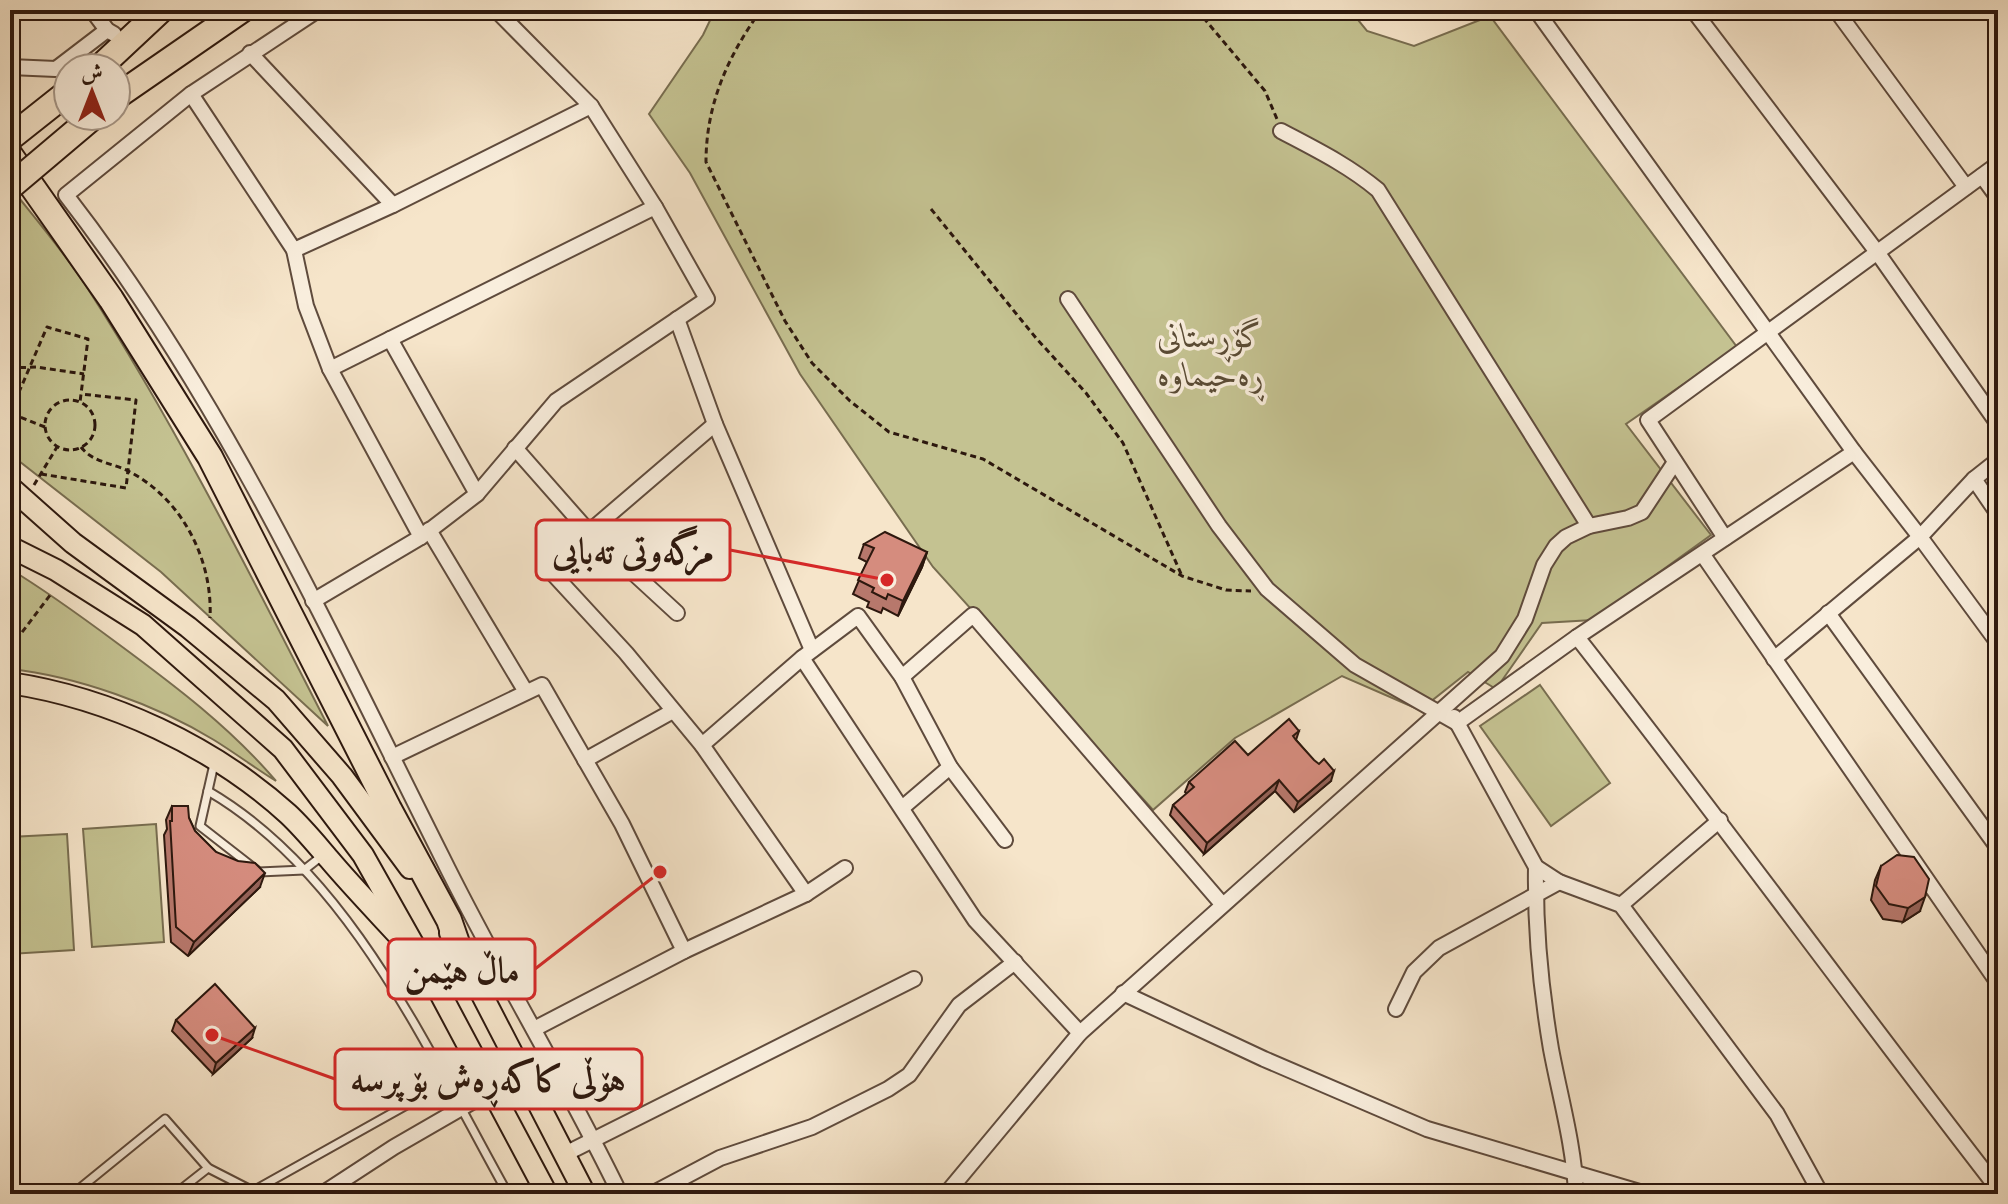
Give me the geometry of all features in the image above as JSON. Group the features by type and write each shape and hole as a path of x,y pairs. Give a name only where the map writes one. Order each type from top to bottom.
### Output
{"highway":[{"path":"118,52 161,10"},
{"path":"132,85 242,10"},
{"path":"10,138 52,105"},
{"path":"10,187 75,132"},
{"path":"10,155 111,299 210,457 389,809 449,920 457,943"}],"main road":[{"path":"17,494 73,543 188,627 276,700 342,776 396,847 457,943 585,1194"},
{"path":"10,547 56,570 143,625 283,749 363,855 547,1194"},
{"path":"10,683 114,710 215,760 270,798 290,816 425,965"}],"street":[{"path":"92,10 107,30 128,42"},
{"path":"318,10 191,94 66,195 112,254 254,485 461,896 594,1139 620,1194"},
{"path":"313,601 425,534 477,494 556,401 707,299 655,207 591,106 496,10"},
{"path":"1536,10 1854,452 1998,643"},
{"path":"1693,10 1877,252 1998,424"},
{"path":"1836,10 1966,187"},
{"path":"10,67 56,69 107,30"},
{"path":"250,53 393,205"},
{"path":"191,94 294,250 306,306 330,369 425,534 526,692"},
{"path":"294,250 393,205 591,106"},
{"path":"1281,131 1332,157 1378,190 1589,526"},
{"path":"1725,538 1648,420 1998,164"},
{"path":"1982,176 1998,198"},
{"path":"330,369 655,207"},
{"path":"1068,299 1219,526 1267,589 1355,665 1444,710 1457,723 1536,867 1559,882 1621,905 1777,1114 1821,1194"},
{"path":"677,319 715,424 807,654 975,920 1080,1033"},
{"path":"390,339 477,494"},
{"path":"589,532 715,424"},
{"path":"515,448 589,532 677,613"},
{"path":"1457,723 1577,637 1854,452"},
{"path":"1774,659 1920,537 1974,479 1998,460"},
{"path":"946,1194 1080,1033 1502,656 1517,635 1533,601 1549,555 1566,537 1589,526 1642,512 1675,462"},
{"path":"1974,479 1998,514"},
{"path":"1703,555 1998,983"},
{"path":"544,564 626,653 702,745 806,894"},
{"path":"1828,613 1998,848"},
{"path":"902,677 973,615 1222,904"},
{"path":"702,745 807,654 858,616 902,677 950,767 1005,840"},
{"path":"1577,637 1720,820 1841,985 1998,1189"},
{"path":"392,757 542,685 622,824 684,951"},
{"path":"585,760 673,711"},
{"path":"902,808 950,767"},
{"path":"1621,905 1720,820"},
{"path":"1536,867 1540,964 1551,1047 1575,1172 1576,1194"},
{"path":"534,1029 684,951 806,894 845,868"},
{"path":"1396,1009 1406,986 1423,961 1450,940 1559,882"},
{"path":"652,1194 720,1158 812,1127 888,1089 909,1075 959,1005 1015,962"},
{"path":"563,1155 914,979"},
{"path":"1123,993 1264,1059 1427,1129 1646,1194"},
{"path":"322,1194 491,1091"}],"lane":[{"path":"215,760 200,826 259,872 304,870 325,854"},
{"path":"208,791 272,835 353,930 394,990 508,1194"},
{"path":"83,1194 79,1189 165,1119 208,1168 253,1191 446,1083"},
{"path":"175,1194 208,1168"}],"path":[{"path":"761,10 745,32 714,97 706,133 706,162 785,321 812,363 850,401 889,432 983,459 1182,576 1226,590 1248,592 1267,589"},
{"path":"1197,10 1265,91 1281,131"},
{"path":"931,209 1036,338 1086,393 1123,443 1182,576"},
{"path":"45,427 10,413 47,327 88,339 80,402"},
{"path":"10,368 30,367 84,374"},
{"path":"41,474 126,488 136,400 81,394"},
{"path":"72,400 80,402 92,414 92,437 81,447 71,450 57,447 47,436 47,415 57,404 72,400"},
{"path":"17,494 41,474 57,447"},
{"path":"81,447 91,457 128,470 164,494 196,546 207,584 210,618"},
{"path":"10,648 51,594"}],"green space":[{"name":"گۆڕستانی ڕەحیماوە","path":"715,10 1350,10 1367,31 1414,46 1490,16 1737,347 1626,424 1711,535 1593,620 1542,623 1496,689 1468,672 1420,710 1342,676 1235,738 1153,810 933,567 800,374 690,173 649,114 703,35"},
{"path":"15,193 80,277 153,396 213,504 328,726 161,572 10,454 10,198"},
{"path":"10,569 78,614 180,691 221,725 276,781 192,727 142,704 89,685 10,669"},
{"path":"1540,685 1610,783 1551,826 1480,726"},
{"path":"156,824 164,942 92,947 83,829"},
{"path":"67,834 74,950 10,954 10,837"}],"building":[{"path":"885,532 927,552 903,601 888,594 886,599 858,580 874,548 864,544"},
{"path":"1289,719 1299,731 1293,736 1296,740 1314,760 1319,764 1324,759 1334,771 1298,802 1279,780 1207,843 1173,805 1194,787 1189,782 1235,741 1248,755"},
{"path":"172,806 188,806 195,831 216,852 238,861 255,863 265,873 194,942 176,927 170,821"},
{"path":"1897,855 1914,857 1929,879 1925,897 1908,908 1889,904 1876,886 1881,866"},
{"path":"215,984 255,1028 216,1063 176,1020"}],"place":[{"name":"مزگەوتی تەبایی","path":"887,580"},
{"name":"ماڵ هێمن","path":"660,872"},
{"name":"هۆڵی کاکەڕەش بۆ پرسە","path":"212,1035"}]}
